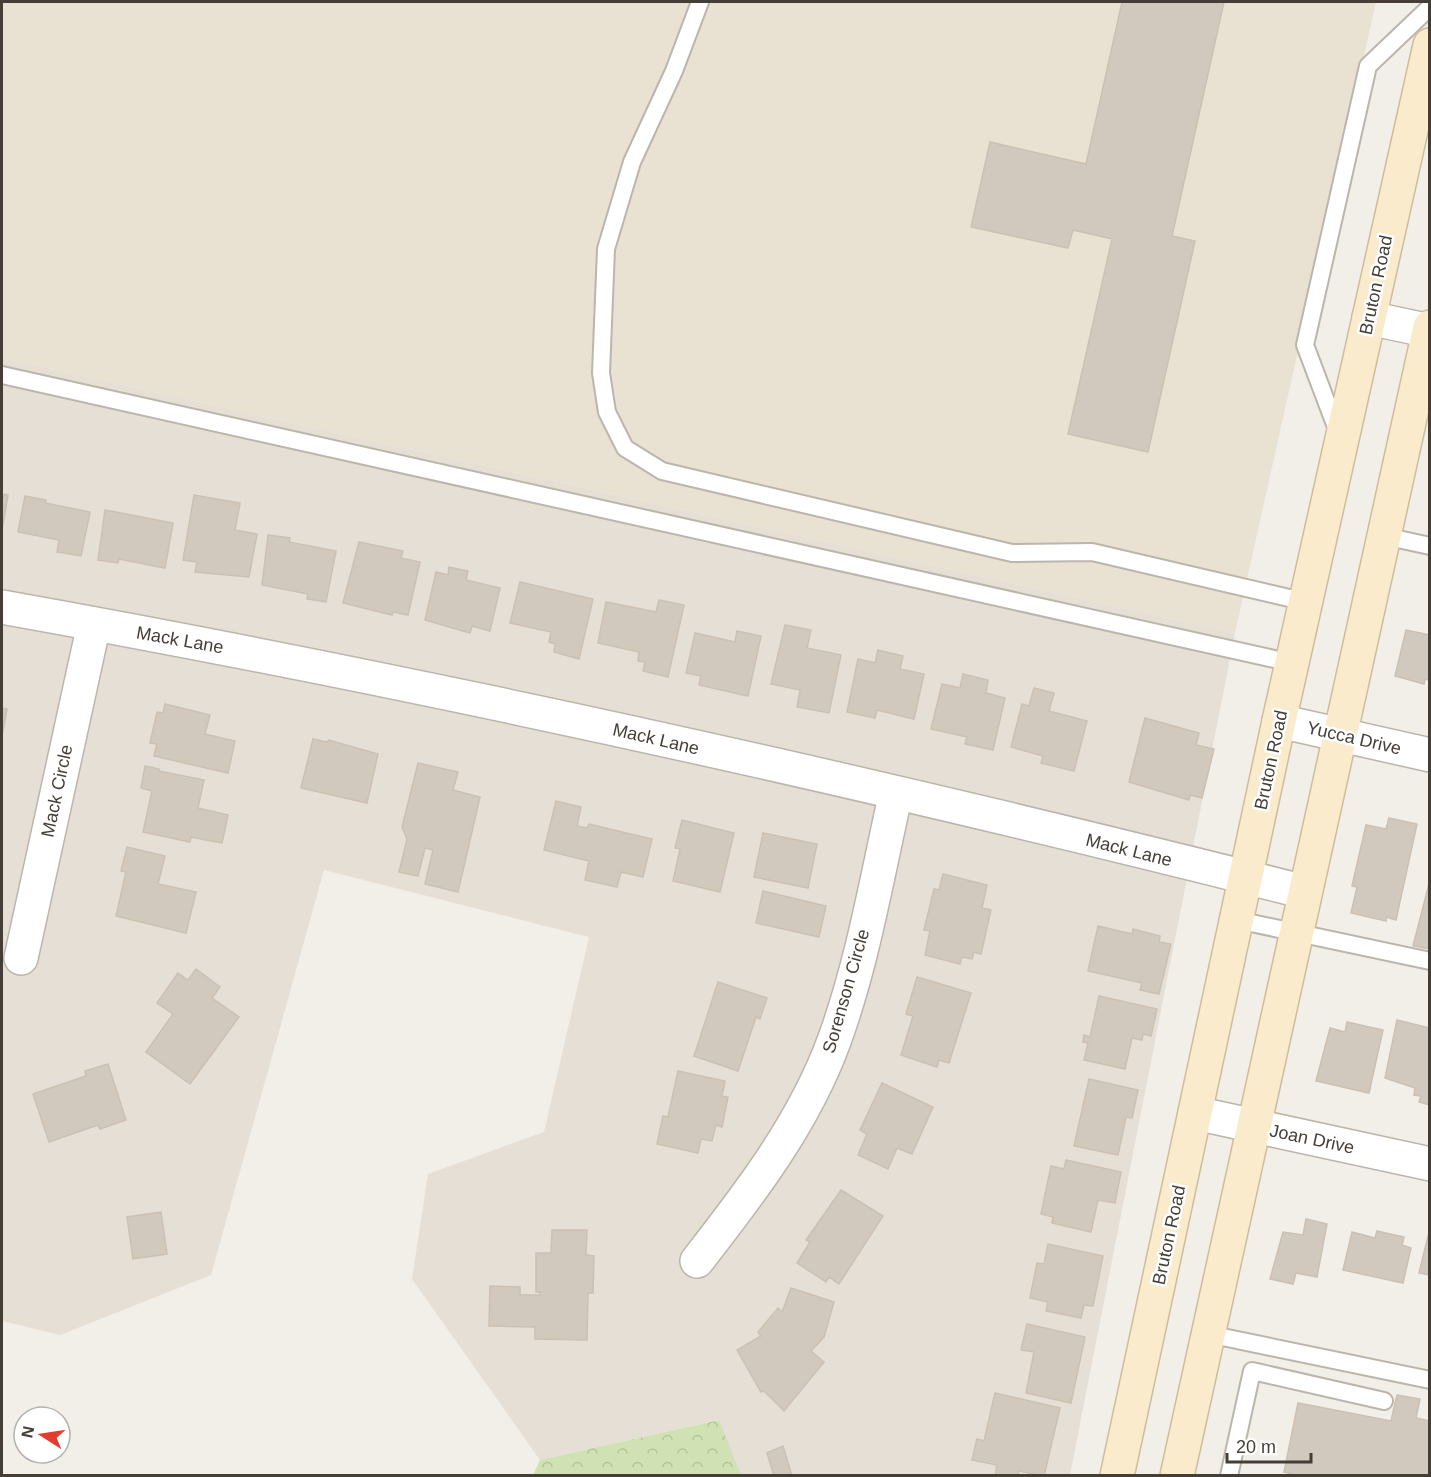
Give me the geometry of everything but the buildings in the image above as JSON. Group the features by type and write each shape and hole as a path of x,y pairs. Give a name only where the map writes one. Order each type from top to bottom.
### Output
{"main road":[{"name":"Bruton Road","path":"1117,1476 1279,721 1341,442 1426,82 1430,45"},
{"path":"1177,1476 1429,330"}],"street":[{"path":"1370,318 1429,330"},
{"name":"Mack Lane","path":"2,608 448,692 896,794 1305,892"},
{"name":"Mack Circle","path":"21,958 94,624"},
{"name":"Yucca Drive","path":"1279,721 1430,755"},
{"name":"Sorenson Circle","path":"697,1261 749,1194 786,1139 810,1096 834,1042 853,978 896,794"},
{"name":"Joan Drive","path":"1195,1113 1430,1164"}],"lane":[{"path":"700,2 674,71 632,162 606,249 600,373 608,412 625,448 662,471 1012,553 1092,552 1306,602"},
{"path":"1341,442 1305,345 1368,66 1430,7"},
{"path":"2,375 1292,663"},
{"path":"1384,536 1430,546"},
{"path":"1237,920 1430,961"},
{"path":"1208,1334 1430,1380"},
{"path":"1229,1476 1252,1371 1384,1401"}],"shaded area":[{"path":"2,2 1376,2 1235,633 2,358"},
{"path":"2,358 1235,633 1070,1475 741,1475 718,1420 540,1460 412,1279 428,1174 544,1132 589,937 324,870 211,1275 60,1335 2,1321"}],"green space":[{"path":"719,1420 741,1475 533,1475 540,1460"}]}
